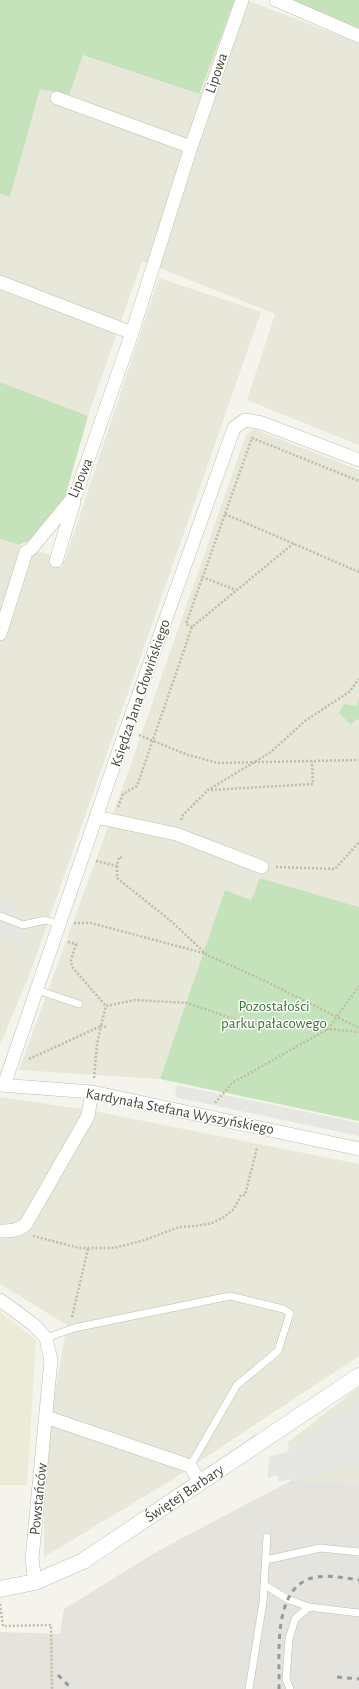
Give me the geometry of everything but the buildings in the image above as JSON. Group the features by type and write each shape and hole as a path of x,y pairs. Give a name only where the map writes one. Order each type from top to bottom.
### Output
{"street":[{"name":"Lipowa","path":"0,634 26,552 40,539 76,494 132,333 191,146 242,0"},
{"path":"276,0 359,36"},
{"path":"57,98 191,146"},
{"path":"0,282 132,333"},
{"name":"Księdza Jana Głowińskiego","path":"2,1085 14,1056 126,730 234,428 245,420 262,423 359,460"},
{"path":"56,561 76,494"},
{"path":"96,817 176,834 262,867"},
{"name":"Kardynała Stefana Wyszyńskiego","path":"2,1085 92,1092 359,1149"},
{"path":"6,1231 20,1229 26,1224 88,1116 92,1092"},
{"path":"0,1300 34,1325 46,1338"},
{"name":"Powstańców","path":"35,1582 32,1559 51,1360 46,1338"},
{"name":"Świętej Barbary","path":"0,1589 35,1582 83,1561 359,1376"},
{"path":"46,1417 190,1466 201,1483"}],"lane":[{"path":"0,916 22,925 45,920 59,924"},
{"path":"37,990 79,1004"},
{"path":"46,1338 74,1328 230,1296 284,1309 290,1313 278,1351 237,1385 190,1466"},
{"path":"249,1689 259,1634 265,1585 267,1537"},
{"path":"266,1560 320,1548 359,1552"},
{"path":"265,1585 287,1599 309,1607 359,1613"},
{"path":"290,1689 286,1679 289,1640 295,1619 309,1607"}],"path":[{"path":"192,627 186,624 252,438 359,480"},
{"path":"225,514 359,572"},
{"path":"113,820 123,794 137,786 154,741 192,627 294,543"},
{"path":"202,577 236,590"},
{"path":"176,834 183,815 208,790 271,752 305,721 349,692 359,679"},
{"path":"126,730 188,754 218,763 359,760"},
{"path":"208,790 313,784 312,761"},
{"path":"262,867 335,869 359,842"},
{"path":"124,858 119,857 117,878 171,921 207,955"},
{"path":"82,858 117,866"},
{"path":"59,924 91,923 207,955 259,978 359,1028"},
{"path":"76,944 71,960 72,967 106,1006"},
{"path":"205,1116 232,1083 328,1029 359,986"},
{"path":"106,1006 134,1000 188,1003 242,1022 359,1032"},
{"path":"92,1092 97,1044 106,1006"},
{"path":"14,1056 26,1060 101,1026 107,1027"},
{"path":"6,1231 88,1249 114,1248 179,1227 203,1225 224,1217 234,1209 241,1195 245,1195 257,1148"},
{"path":"70,1324 88,1249"},
{"path":"0,1604 3,1626 51,1625 52,1689"}],"shaded area":[{"path":"235,0 246,0 359,43 359,445 247,400 275,314 142,261 88,416 0,382 0,194 10,197 40,89 83,55 199,94"},
{"path":"159,278 261,312 32,968 0,1045 0,539 65,560"},
{"path":"254,429 359,470 359,907 260,878 251,900 225,890 160,1079 19,1070 130,767 246,435"},
{"path":"0,901 13,907 17,916 12,928 29,935 24,947 0,937"},
{"path":"177,1085 359,1123 359,1136 175,1097"},
{"path":"0,1097 94,1111 359,1164 359,1356 170,1481 44,1557 44,1489 47,1437 67,1325 0,1284"},
{"path":"0,1312 36,1340 27,1485 0,1485"},
{"path":"359,1387 359,1484 292,1480 288,1442"},
{"path":"359,1402 359,1464 279,1482 277,1475 267,1478 270,1456 284,1453"},
{"path":"292,1480 359,1484 359,1689 0,1689 0,1632 60,1634 64,1609 158,1551"}],"green space":[{"path":"0,0 235,0 199,94 83,55 69,95 40,89 10,197 0,194"},
{"path":"293,0 359,0 359,28"},
{"path":"0,382 88,416 56,529 19,545 0,539"},
{"path":"359,697 359,720 356,719 351,725 339,713 344,704 357,706"},
{"name":"Pozostałości parku pałacowego","path":"260,878 359,907 359,1121 160,1079 225,890 251,900"}],"railway":[{"path":"279,1689 279,1641 281,1623 285,1607 291,1593 302,1583 321,1576 359,1580"},
{"path":"58,1675 72,1689"},
{"path":"337,1677 359,1679"}]}
